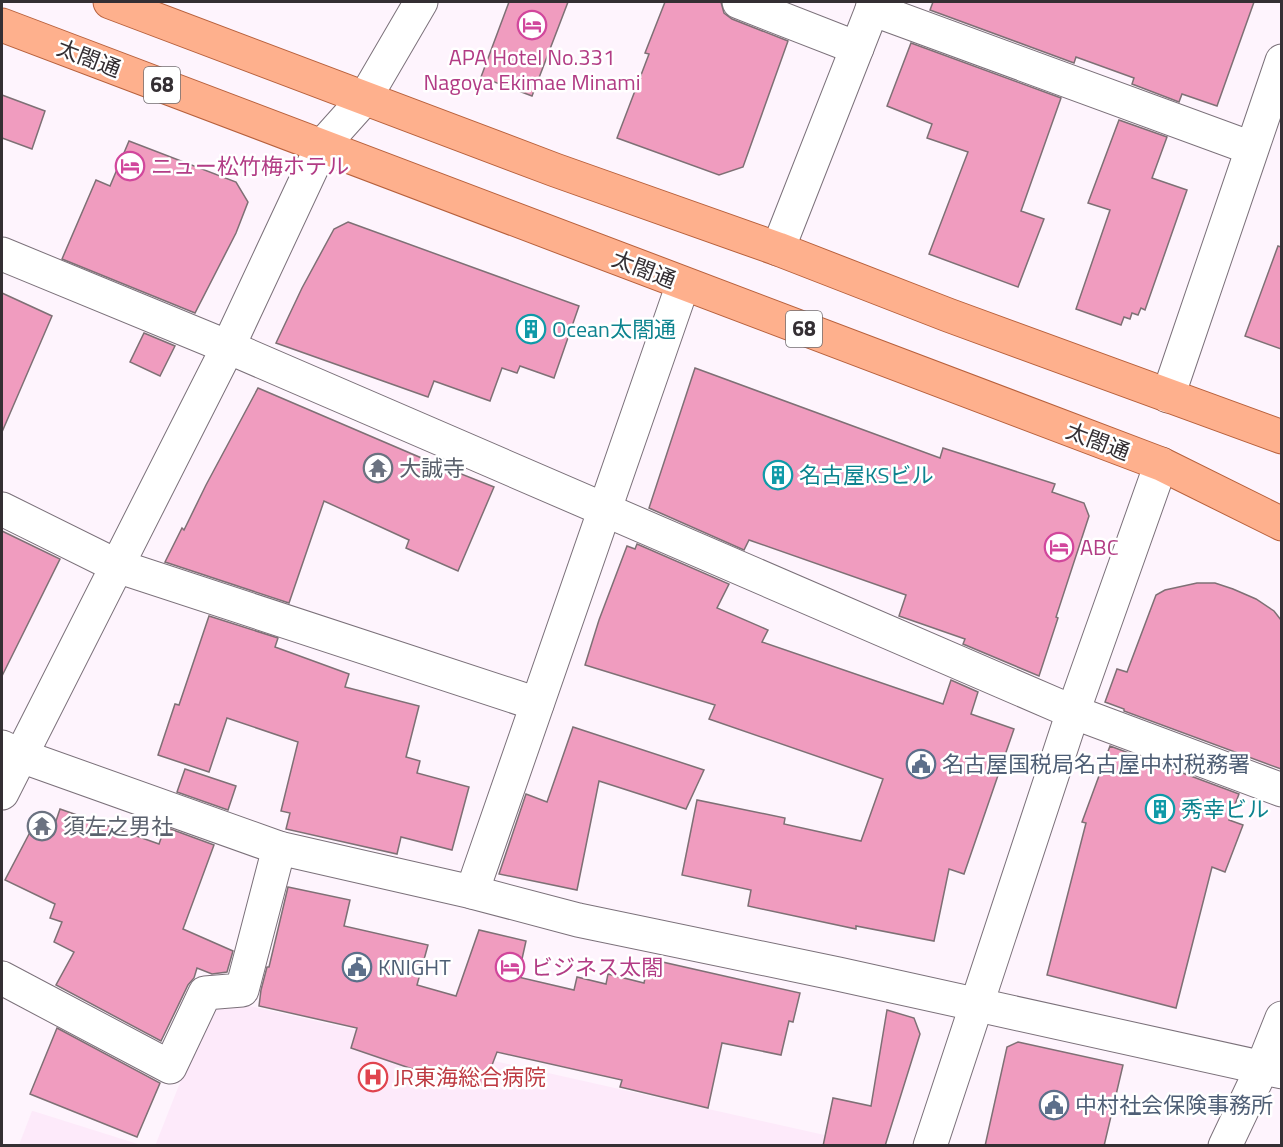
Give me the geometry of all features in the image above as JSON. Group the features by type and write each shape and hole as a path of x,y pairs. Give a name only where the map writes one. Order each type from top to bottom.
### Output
{"main road":[{"path":"110,2 555,170 778,249 959,319 1281,437"},
{"name":"太閤通","path":"2,25 1161,464 1281,524"}],"street":[{"path":"2,793 11,752 117,566 228,347 322,146 365,98 421,2"},
{"path":"739,2 857,48"},
{"path":"778,249 874,5 1251,148"},
{"path":"1168,396 1281,61"},
{"path":"2,254 228,347 1073,712 1281,790"},
{"path":"472,892 683,284"},
{"path":"930,1146 1073,712 1161,464"},
{"path":"2,509 117,566 537,704"},
{"path":"11,752 279,848 472,892 578,920 977,1004 1272,1070"},
{"path":"2,978 170,1067 205,993 242,990 279,848"},
{"path":"1225,1146 1272,1070 1281,1018"}],"shaded area":[{"name":"JR東海総合病院","path":"249,1006 869,1145 155,1146 209,1009"},
{"path":"33,1111 141,1145 19,1145"}],"building":[{"path":"509,2 568,2 532,96 481,77"},
{"path":"665,2 721,2 724,13 732,19 788,41 743,167 719,175 617,138 649,54 645,53"},
{"path":"933,2 1254,2 1217,106 1182,94 1179,102 1132,84 1134,78 1076,57 1074,63 930,10"},
{"path":"911,43 1061,98 1021,211 1044,219 1018,287 929,254 968,152 927,138 932,124 887,106"},
{"path":"2,95 45,111 32,149 2,138"},
{"path":"1119,120 1167,137 1152,178 1187,190 1145,310 1141,308 1138,315 1132,313 1130,319 1124,317 1121,325 1076,309 1110,210 1088,203"},
{"path":"129,141 236,182 248,202 236,233 195,313 62,259 96,180 110,186"},
{"path":"348,222 579,306 554,378 520,366 517,373 502,368 490,401 434,381 428,397 276,343 334,229"},
{"path":"1278,246 1281,247 1281,349 1245,336"},
{"path":"2,293 52,316 2,432"},
{"path":"144,333 175,346 160,376 130,362"},
{"path":"695,368 940,458 943,448 1055,484 1052,492 1084,503 1089,516 1039,676 963,644 965,639 899,616 906,595 749,540 744,550 649,508"},
{"path":"258,388 494,487 458,571 406,548 409,540 324,501 289,603 165,562"},
{"path":"2,531 60,559 2,676"},
{"path":"637,544 729,584 717,608 768,630 762,642 943,704 951,680 978,692 971,714 1014,729 964,874 949,869 934,941 856,926 856,929 748,906 751,890 682,875 697,800 785,818 784,824 861,841 883,779 709,719 715,705 585,665 627,546 635,549"},
{"path":"1197,583 1215,583 1256,599 1274,611 1281,620 1281,769 1105,702 1117,669 1127,672 1156,595 1165,590"},
{"path":"209,616 278,638 275,647 349,674 345,687 419,706 406,757 420,761 417,773 469,787 452,850 401,837 397,854 286,829 290,813 281,811 298,742 227,718 209,772 158,755 175,704 179,705"},
{"path":"573,727 704,770 686,809 599,781 577,890 499,874 526,794 547,802"},
{"path":"1110,746 1239,794 1229,820 1243,825 1225,872 1212,867 1176,1008 1047,975 1086,823 1082,822"},
{"path":"185,769 236,786 228,810 177,792"},
{"path":"60,809 159,844 165,827 214,845 183,929 233,951 227,972 212,974 197,968 161,1041 56,985 74,952 54,942 62,922 50,918 55,904 5,880 39,815 55,824"},
{"path":"288,887 350,900 344,926 428,945 417,985 456,996 479,930 526,941 518,977 574,990 577,977 606,984 608,974 644,983 649,959 800,993 793,1022 789,1021 781,1055 722,1043 708,1108 620,1087 622,1080 497,1052 484,1086 429,1067 427,1074 351,1048 357,1028 259,1006 261,990 267,967 269,967"},
{"path":"887,1010 914,1018 920,1034 885,1146 823,1146 833,1098 871,1106"},
{"path":"57,1028 160,1083 137,1137 30,1094"},
{"name":"中村社会保険事務所","path":"1018,1042 1123,1065 1104,1146 985,1146 1007,1047"}],"place":[{"name":"APA Hotel No.331 Nagoya Ekimae Minami","path":"532,25"},
{"name":"ニュー松竹梅ホテル","path":"130,166"},
{"name":"Ocean太閤通","path":"531,329"},
{"name":"大誠寺","path":"378,468"},
{"name":"名古屋KSビル","path":"778,475"},
{"name":"ABC","path":"1059,547"},
{"name":"名古屋国税局名古屋中村税務署","path":"921,764"},
{"name":"秀幸ビル","path":"1160,809"},
{"name":"須左之男社","path":"42,826"},
{"name":"KNIGHT","path":"357,967"},
{"name":"ビジネス太閤","path":"510,967"},
{"name":"JR東海総合病院","path":"373,1077"},
{"name":"中村社会保険事務所","path":"1054,1105"}]}
